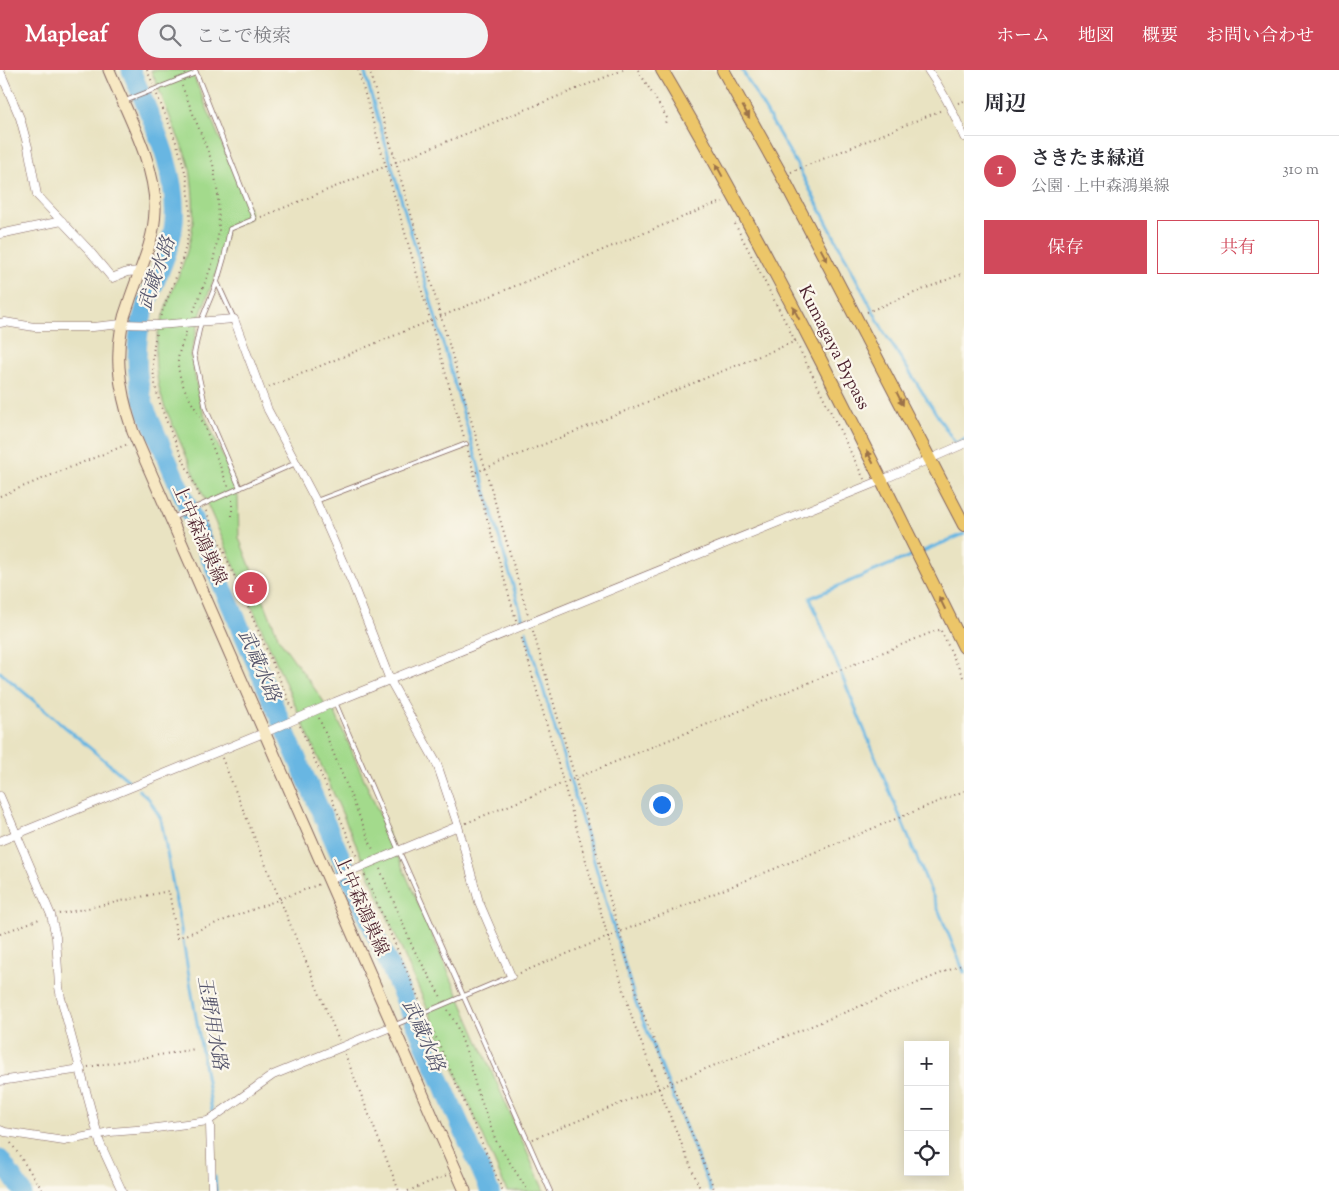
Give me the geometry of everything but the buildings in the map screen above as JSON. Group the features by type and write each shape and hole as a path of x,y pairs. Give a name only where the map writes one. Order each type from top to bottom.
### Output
{"highway":[{"name":"Kumagaya Bypass","path":"662,70 708,148 792,306 882,480 964,647"},
{"name":"Kumagaya Bypass","path":"722,70 782,176 857,316 964,525"}],"main road":[{"name":"上中森鴻巣線","path":"109,70 127,100 148,163 155,194 156,210 154,231 118,355 120,385 126,410 137,440 175,516 334,878 397,1024 465,1191"}],"street":[{"path":"928,70 951,106 964,137"},
{"path":"0,71 20,118 28,147 37,195 88,248 112,278 127,272 141,271"},
{"path":"0,234 62,221"},
{"path":"0,323 94,328 127,324 156,325 234,319 268,410 316,501 353,585 390,680 437,764 458,826 479,902 511,976"},
{"path":"0,841 270,731 335,702 882,480 964,444"},
{"path":"0,796 51,915 56,937 59,988 97,1135 122,1191"},
{"path":"334,878 458,826"},
{"path":"3,1131 64,1141 110,1132 208,1121 274,1075 397,1024"},
{"path":"0,1081 81,1069"},
{"path":"208,1121 210,1125 212,1191"}],"lane":[{"path":"127,100 196,71 254,219 230,229 224,258 217,282 201,322 194,354 206,409 240,488"},
{"path":"217,282 234,319"},
{"path":"316,501 466,444"},
{"path":"175,516 296,463"},
{"path":"335,702 550,1191"},
{"path":"397,1024 511,976"}],"path":[{"path":"147,70 153,85"},
{"path":"358,70 633,1021 701,1191"},
{"path":"369,70 394,163 441,315 642,1011 715,1191"},
{"path":"254,219 623,70"},
{"path":"638,70 667,118 665,123"},
{"path":"157,94 180,152 187,178 190,198 190,219 185,248 156,325 152,356 154,387 160,406 201,500"},
{"path":"782,176 951,106"},
{"path":"261,390 717,203 735,199"},
{"path":"732,220 796,341 867,485"},
{"path":"857,316 964,273"},
{"path":"474,473 796,341"},
{"path":"0,496 137,440"},
{"path":"205,508 294,712"},
{"path":"458,826 945,628"},
{"path":"941,630 964,679"},
{"path":"316,710 413,948 456,1024 496,1141 528,1191"},
{"path":"301,727 358,867 425,1012 504,1191"},
{"path":"219,751 342,1046 399,1191"},
{"path":"511,976 964,791"},
{"path":"0,934 51,915 169,891 177,938 334,878"},
{"path":"529,1141 964,964"},
{"path":"81,1069 195,1049"},
{"path":"3,1131 42,1191"},
{"path":"408,1191 457,1171"}],"green space":[{"path":"151,70 191,70 250,211 250,218 226,229 221,261 200,316 191,355 201,407 234,481 238,497 239,538 279,639 322,699 327,710 333,708 544,1191 507,1191 164,405 156,372 157,338 165,309 191,237 193,199 188,161"}],"waterway":[{"name":"武蔵水路","path":"131,70 161,144 172,182 174,202 174,222 170,244 145,308 139,333 138,371 145,408 299,763 490,1191"},
{"path":"364,70 523,620"},
{"path":"742,70 797,165 884,332 955,443 964,439"},
{"path":"921,552 964,534"},
{"path":"915,554 810,598 964,972"},
{"path":"526,631 636,1003 711,1191"},
{"name":"玉野用水路","path":"0,672 129,781"},
{"name":"玉野用水路","path":"139,790 149,799 161,819 182,935"},
{"name":"玉野用水路","path":"183,941 212,1111"},
{"path":"0,1159 22,1191"},
{"name":"玉野用水路","path":"215,1177 216,1191"}],"place":[{"name":"さきたま緑道","path":"251,588"}]}
